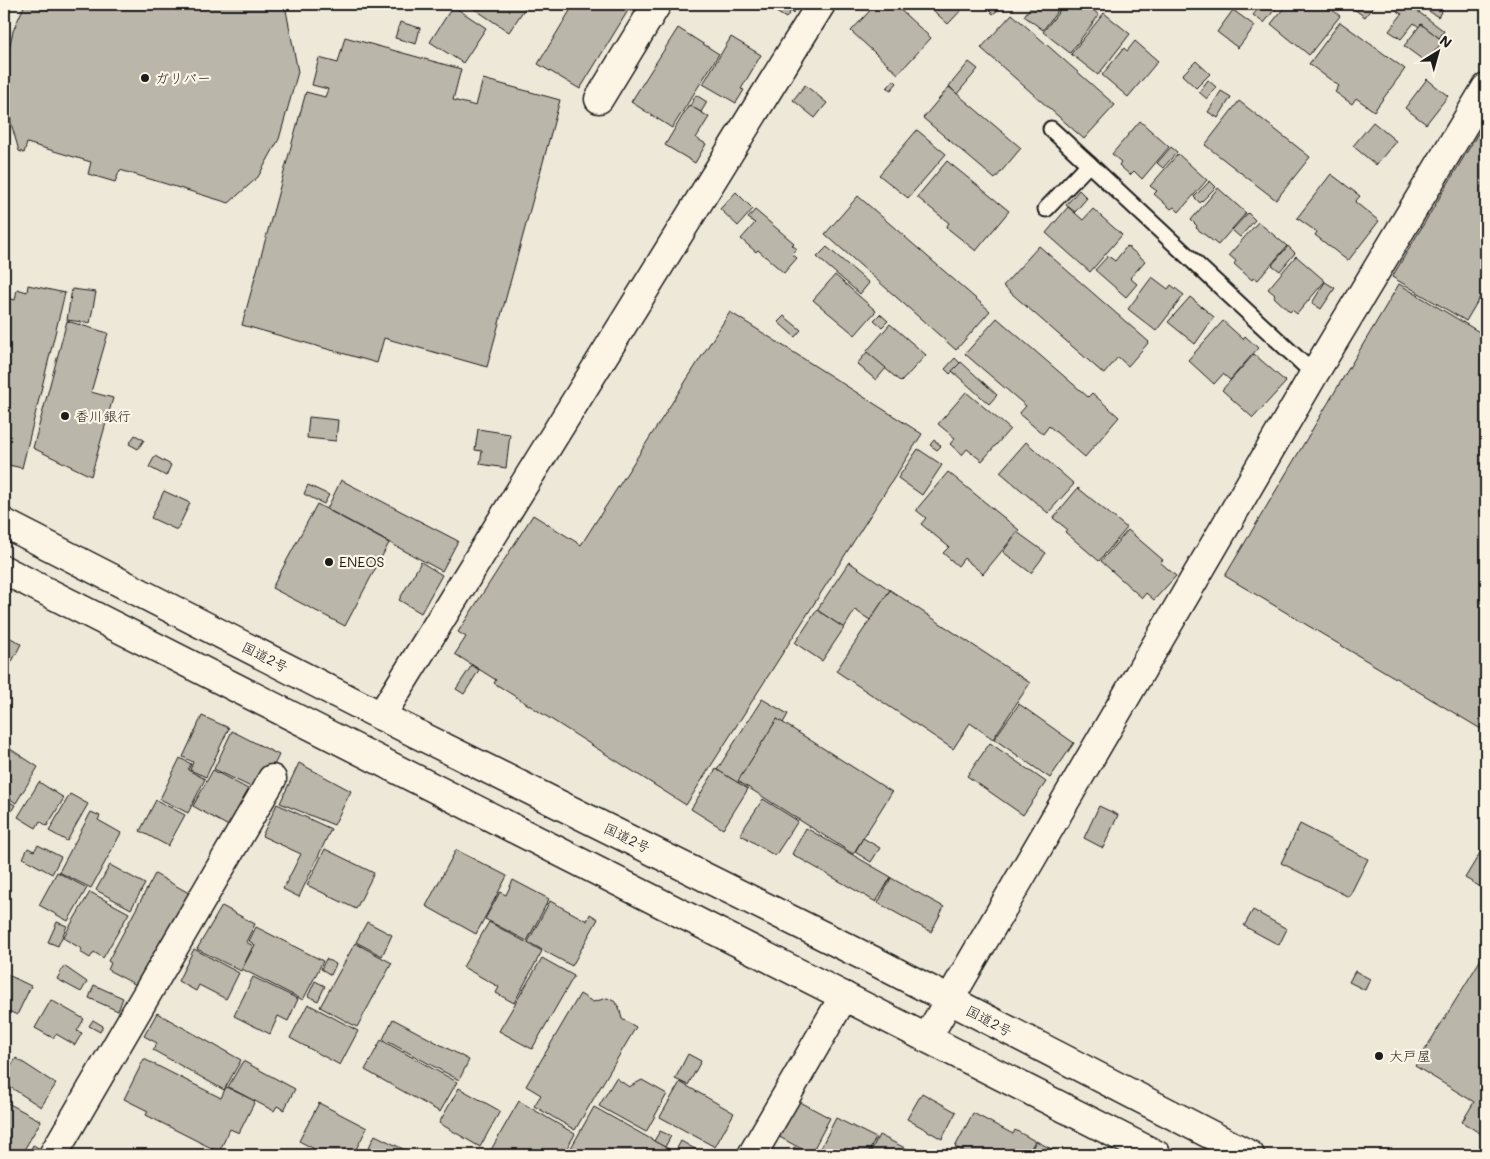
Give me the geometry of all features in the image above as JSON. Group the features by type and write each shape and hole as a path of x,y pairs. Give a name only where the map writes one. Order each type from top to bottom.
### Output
{"main road":[{"path":"598,99 657,4"},
{"path":"381,716 821,4"},
{"path":"927,1038 1314,374 1486,88"},
{"name":"国道2号","path":"4,523 381,716 873,960 1250,1155"},
{"path":"4,570 1157,1155"},
{"path":"53,1155 272,779"},
{"path":"752,1155 844,996"}],"lane":[{"path":"1051,129 1314,374"},
{"path":"1046,209 1088,164"}],"building":[{"path":"25,4 285,5 298,72 279,139 258,177 229,203 120,170 115,182 88,174 91,162 27,143 24,153 19,151 11,123 6,63 13,31"},
{"path":"467,4 525,4 527,5 509,32"},
{"path":"574,4 632,4 580,89 538,64"},
{"path":"763,4 799,4 793,13 791,11 786,18"},
{"path":"876,4 894,4 931,38 898,74 851,31"},
{"path":"926,4 967,4 948,24"},
{"path":"983,4 1005,4 993,14"},
{"path":"1030,4 1063,4 1043,30 1024,16 1032,5"},
{"path":"1065,4 1086,4 1099,15 1070,53 1043,32"},
{"path":"1252,4 1279,4 1264,23 1253,15 1259,8"},
{"path":"1287,4 1325,4 1340,16 1309,55 1271,24"},
{"path":"1327,4 1341,4 1336,10"},
{"path":"1347,4 1375,4 1365,17"},
{"path":"1403,4 1408,4 1444,31 1439,38 1421,24 1419,27 1414,23 1401,39 1389,31 1402,14 1397,11"},
{"path":"1418,4 1446,4 1438,17"},
{"path":"453,6 486,28 463,63 430,42"},
{"path":"1233,10 1255,26 1238,48 1217,32"},
{"path":"1104,13 1130,34 1098,75 1071,54"},
{"path":"1012,14 1115,105 1084,139 981,48"},
{"path":"400,22 420,28 416,44 395,38"},
{"path":"1340,22 1405,69 1374,111 1356,98 1352,104 1335,92 1339,86 1309,64"},
{"path":"1421,24 1443,41 1426,62 1404,46"},
{"path":"678,28 719,54 672,128 631,102"},
{"path":"345,37 461,69 453,100 476,106 483,79 560,100 487,367 384,338 377,363 242,325 306,92 325,97 328,89 312,85 319,58 338,63"},
{"path":"731,37 761,55 741,89 744,90 736,103 703,84"},
{"path":"1135,41 1158,61 1128,97 1102,75 1124,48 1127,51"},
{"path":"1196,61 1210,74 1196,88 1182,75"},
{"path":"969,62 978,69 957,94 949,86"},
{"path":"1427,79 1448,96 1426,124 1405,108"},
{"path":"894,80 897,83 891,90 887,88"},
{"path":"1208,80 1216,87 1207,99 1199,92"},
{"path":"805,85 827,103 815,118 793,100"},
{"path":"949,87 1021,148 995,179 923,118"},
{"path":"1221,91 1231,97 1218,118 1208,112"},
{"path":"696,95 707,102 701,112 690,106"},
{"path":"1239,101 1310,157 1276,200 1205,145"},
{"path":"689,105 709,117 696,138 706,144 695,163 665,145"},
{"path":"1486,120 1486,287 1466,321 1392,277"},
{"path":"1140,121 1169,147 1142,179 1134,171 1130,175 1119,165 1121,162 1112,154"},
{"path":"1373,122 1396,141 1376,165 1353,146"},
{"path":"917,130 946,154 908,198 879,175"},
{"path":"1171,147 1177,152 1163,168 1157,163"},
{"path":"1178,154 1207,180 1179,212 1174,207 1171,209 1154,194 1157,191 1150,186"},
{"path":"947,161 1009,211 976,251 946,227 949,223 917,197"},
{"path":"1331,174 1360,196 1355,202 1379,221 1348,261 1315,235 1317,232 1297,218"},
{"path":"1210,181 1216,187 1200,203 1194,197"},
{"path":"1218,188 1246,213 1218,245 1196,228 1197,226 1191,220"},
{"path":"1079,190 1087,198 1075,212 1066,205"},
{"path":"736,192 753,209 738,226 720,209"},
{"path":"858,196 990,311 956,350 825,234"},
{"path":"1068,207 1083,220 1093,209 1122,235 1090,272 1046,233"},
{"path":"755,210 794,243 792,245 797,249 792,254 797,258 784,273 758,250 756,252 741,239 755,223 748,218"},
{"path":"1248,213 1255,220 1240,237 1232,230"},
{"path":"1258,222 1287,246 1258,280 1254,277 1252,280 1234,264 1236,261 1229,255"},
{"path":"1039,246 1149,342 1128,366 1118,357 1104,374 1003,286"},
{"path":"1127,246 1145,261 1130,278 1137,284 1126,297 1095,270 1108,256 1115,261"},
{"path":"1288,246 1295,253 1280,271 1272,265"},
{"path":"827,247 869,283 860,294 817,257"},
{"path":"1296,256 1325,281 1297,314 1292,310 1290,312 1268,289"},
{"path":"835,275 876,311 855,335 813,300"},
{"path":"1152,277 1168,289 1171,285 1184,295 1156,331 1128,309"},
{"path":"1325,282 1335,288 1321,309 1312,303"},
{"path":"1399,284 1486,336 1486,732 1225,576"},
{"path":"28,285 65,293 22,468 4,464 4,297 15,300 17,289 27,292"},
{"path":"72,289 96,292 90,323 67,320"},
{"path":"1190,297 1214,317 1195,344 1168,322"},
{"path":"730,312 922,434 686,805 494,683 496,680 455,654 466,637 458,632 533,515 581,545"},
{"path":"880,314 888,321 882,327 874,320"},
{"path":"784,316 801,330 795,337 778,322"},
{"path":"997,318 1088,397 1092,393 1119,417 1085,457 1049,426 1043,434 1019,414 1026,406 965,354"},
{"path":"67,321 108,333 91,392 113,398 91,476 33,448"},
{"path":"1223,321 1243,339 1245,336 1258,348 1230,380 1223,374 1214,384 1188,360"},
{"path":"890,324 926,355 901,382 866,352"},
{"path":"867,352 886,368 876,380 857,364"},
{"path":"1254,354 1286,382 1253,418 1222,390"},
{"path":"955,358 960,363 950,374 945,369"},
{"path":"961,362 997,395 989,404 952,371"},
{"path":"966,392 1010,429 982,461 967,449 962,455 950,444 955,438 938,424"},
{"path":"309,417 338,420 336,441 307,438"},
{"path":"478,429 510,434 506,468 480,464 482,451 475,450"},
{"path":"135,435 144,440 138,449 129,444"},
{"path":"934,440 941,446 937,450 930,445"},
{"path":"1026,442 1074,484 1048,513 1000,472"},
{"path":"918,449 942,465 922,495 898,478"},
{"path":"155,456 171,465 166,476 149,467"},
{"path":"948,472 1019,530 983,574 964,558 958,566 943,553 949,547 921,524 926,518 916,510"},
{"path":"341,480 458,541 442,571 327,509"},
{"path":"308,485 329,495 324,504 304,494"},
{"path":"1078,488 1127,528 1099,561 1065,532 1067,529 1053,518"},
{"path":"164,491 190,503 177,530 151,518"},
{"path":"317,504 389,543 345,626 272,588"},
{"path":"1128,530 1163,560 1160,562 1176,576 1154,600 1146,593 1142,598 1101,561"},
{"path":"1017,532 1046,553 1031,573 1003,552"},
{"path":"421,562 442,575 421,613 399,600"},
{"path":"849,562 890,590 870,620 855,610 844,628 817,610"},
{"path":"890,590 1030,683 993,739 970,723 953,749 836,671"},
{"path":"817,610 844,628 822,661 795,643"},
{"path":"4,634 21,644 4,677"},
{"path":"472,665 479,670 464,694 456,689"},
{"path":"762,699 788,714 783,723 777,719 738,783 717,770"},
{"path":"1019,704 1074,743 1050,778 994,739"},
{"path":"202,716 229,728 206,777 190,770 193,762 183,757"},
{"path":"777,719 892,792 853,854 738,781"},
{"path":"232,731 279,755 261,792 214,769"},
{"path":"990,743 1046,782 1023,815 967,776"},
{"path":"4,745 38,767 16,803 4,795 4,776 8,769 4,766"},
{"path":"180,758 191,764 188,770 205,779 188,813 160,799"},
{"path":"299,763 351,791 334,825 280,803"},
{"path":"716,769 748,789 723,829 691,809"},
{"path":"213,770 259,795 239,832 193,806"},
{"path":"39,782 64,798 47,826 40,821 36,828 18,817"},
{"path":"70,794 88,804 67,841 49,831"},
{"path":"4,799 15,805 4,824"},
{"path":"763,799 798,821 775,856 740,834"},
{"path":"156,800 185,815 168,846 140,831"},
{"path":"277,804 331,829 299,897 283,889 301,854 262,836"},
{"path":"1099,806 1118,815 1103,848 1084,838"},
{"path":"91,812 100,816 98,820 121,833 91,888 59,872"},
{"path":"1300,824 1368,859 1349,897 1281,863"},
{"path":"806,828 891,877 876,902 792,854"},
{"path":"863,838 880,848 871,862 855,852"},
{"path":"1486,843 1486,890 1465,878"},
{"path":"38,845 61,857 52,874 23,858 28,848 34,851"},
{"path":"325,849 374,873 356,909 307,885"},
{"path":"456,850 507,876 476,934 426,906"},
{"path":"110,865 145,884 131,909 96,890"},
{"path":"57,872 87,888 68,921 39,905"},
{"path":"155,874 196,897 146,990 108,970 111,963 108,961"},
{"path":"891,878 944,907 931,932 878,903"},
{"path":"513,880 549,899 527,941 485,919 500,892 506,895"},
{"path":"90,892 129,913 103,958 94,952 90,958 80,952 82,949 63,938"},
{"path":"550,901 587,921 590,914 598,919 572,966 528,942"},
{"path":"222,906 255,924 246,942 253,946 241,971 197,949"},
{"path":"1253,910 1287,929 1279,945 1244,926"},
{"path":"57,922 67,926 58,946 48,942"},
{"path":"367,922 392,935 382,956 356,942"},
{"path":"489,922 542,951 514,1003 496,993 499,987 463,967"},
{"path":"256,927 323,961 303,1000 242,969 255,945 249,941"},
{"path":"355,943 392,963 357,1027 320,1007"},
{"path":"194,949 239,973 226,999 199,985 196,991 178,981"},
{"path":"1486,951 1486,1137 1462,1122 1474,1102 1415,1066"},
{"path":"542,958 574,976 532,1049 499,1031"},
{"path":"326,959 336,964 331,975 321,969"},
{"path":"64,966 87,982 81,992 57,979"},
{"path":"1355,971 1370,979 1365,990 1349,982"},
{"path":"4,973 31,986 17,1015 5,1009 4,1012"},
{"path":"253,977 298,999 288,1021 278,1016 270,1034 234,1016"},
{"path":"315,981 325,986 318,1001 308,996"},
{"path":"94,985 123,998 118,1011 89,998"},
{"path":"580,994 593,1002 607,998 614,1001 619,1007 622,1019 636,1027 575,1130 534,1106 541,1095 526,1086"},
{"path":"51,1000 84,1019 77,1031 82,1033 75,1045 56,1034 53,1038 35,1028"},
{"path":"308,1004 358,1031 340,1065 290,1038"},
{"path":"157,1013 241,1060 224,1090 153,1050 157,1043 144,1036"},
{"path":"393,1019 469,1060 459,1080 383,1039"},
{"path":"93,1020 103,1026 100,1032 89,1026"},
{"path":"381,1040 457,1082 440,1112 365,1070"},
{"path":"688,1054 701,1061 688,1085 675,1079"},
{"path":"16,1058 56,1084 41,1107 4,1083 4,1078"},
{"path":"144,1059 221,1098 226,1087 255,1101 239,1133 230,1129 219,1152 146,1115 148,1111 124,1099"},
{"path":"243,1061 295,1089 284,1110 277,1106 274,1111 228,1087"},
{"path":"616,1078 629,1087 642,1080 667,1094 646,1132 599,1106"},
{"path":"680,1082 734,1113 715,1147 660,1117"},
{"path":"459,1088 500,1111 480,1147 439,1123"},
{"path":"922,1093 956,1112 942,1139 907,1119"},
{"path":"791,1097 830,1118 811,1154 772,1133"},
{"path":"4,1101 41,1121 21,1155 4,1155"},
{"path":"519,1101 575,1134 563,1155 488,1155"},
{"path":"319,1103 367,1128 353,1155 326,1155 299,1141"},
{"path":"594,1107 665,1147 680,1155 567,1155"},
{"path":"973,1113 1013,1134 1015,1130 1035,1141 1027,1155 970,1155 955,1147"},
{"path":"836,1118 876,1138 867,1155 817,1155"},
{"path":"660,1131 671,1136 665,1147 654,1141"},
{"path":"375,1135 409,1152 407,1155 365,1155"},
{"path":"879,1135 917,1154 869,1155"},
{"path":"681,1141 700,1152 698,1155 680,1155 675,1152"},
{"path":"1036,1141 1063,1155 1029,1155"},
{"path":"33,1145 48,1153 47,1155 28,1155"},
{"path":"794,1147 809,1155 790,1155"}],"place":[{"name":"ガリバー","path":"145,78"},
{"name":"香川銀行","path":"65,416"},
{"name":"ENEOS","path":"329,562"},
{"name":"大戸屋","path":"1379,1056"}]}
